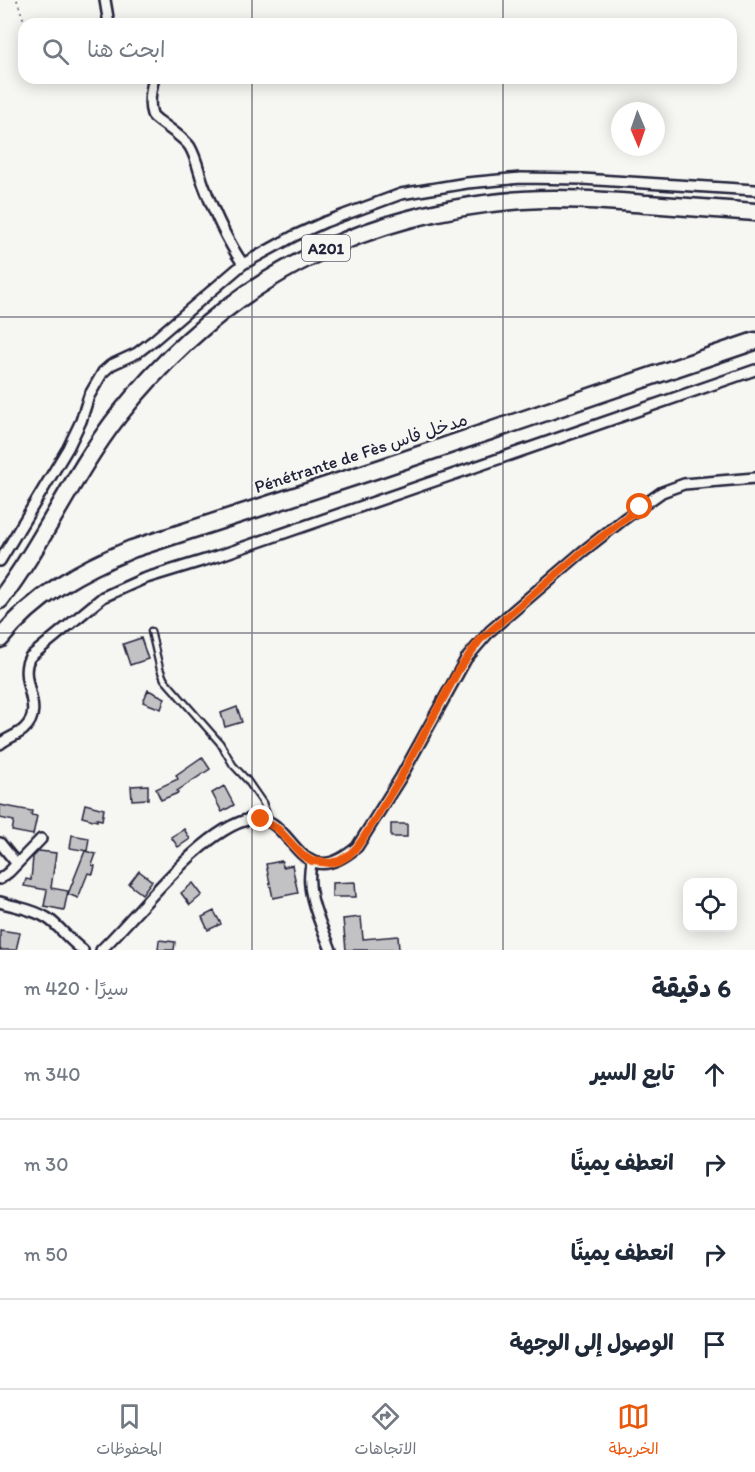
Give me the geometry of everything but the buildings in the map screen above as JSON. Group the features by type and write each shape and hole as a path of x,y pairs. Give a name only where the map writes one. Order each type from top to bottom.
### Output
{"highway":[{"name":"A201","path":"0,600 93,451 149,379 185,343 219,314 255,287 304,259 361,234 410,217 475,204 563,199 755,212"},
{"name":"Pénétrante de Fès مدخل فاس","path":"0,639 24,613 65,580 94,564 132,549 755,342"}],"street":[{"path":"105,0 108,18"},
{"path":"152,84 150,91 152,114 155,119 175,131 190,147 212,205 243,264"},
{"path":"0,561 68,448 81,421 89,396 103,372 111,365 137,353 154,340 243,264 325,222 401,194 434,187 520,178 582,179 755,190"},
{"path":"0,744 23,730 31,721 34,713 26,673 30,657 103,597 143,579 218,556 755,370"},
{"path":"101,950 171,876 201,848 231,826 252,818 270,822 302,855 312,861 320,863 339,861 357,847 401,777 466,659 480,640 532,593 624,519 662,492 684,484 755,478"},
{"path":"0,879 41,839"},
{"path":"0,843 17,864"},
{"path":"312,861 309,873 310,887 331,950"},
{"path":"0,902 45,916 69,940 83,950"}],"lane":[{"path":"151,631 164,679 220,743 233,765 248,780 263,803 270,822"}],"path":[{"path":"17,0 23,18"}],"route":[{"path":"261,819 270,822 302,855 312,861 330,863 349,855 364,837 401,777 459,669 480,640 532,593 640,507"}]}
